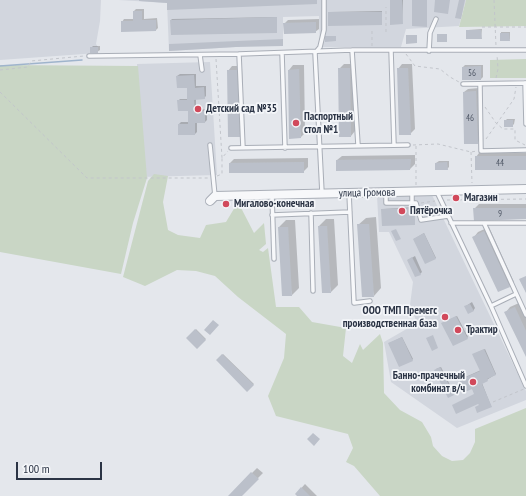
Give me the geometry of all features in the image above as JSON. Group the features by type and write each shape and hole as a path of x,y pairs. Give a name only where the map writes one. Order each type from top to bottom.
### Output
{"street":[{"name":"улица Громова","path":"212,198 272,195 526,189"}],"lane":[{"path":"322,194 315,52 320,47 324,30 324,0"},
{"path":"429,51 430,33 436,19"},
{"path":"352,50 358,145"},
{"path":"89,56 216,55 352,50 526,50"},
{"path":"391,50 394,145"},
{"path":"282,53 285,148"},
{"path":"239,54 243,148"},
{"path":"200,55 202,70"},
{"path":"463,84 526,83 526,124"},
{"path":"480,84 481,148 526,150"},
{"path":"210,145 214,178 212,198"},
{"path":"231,148 408,145"},
{"path":"436,191 491,306 526,387"},
{"path":"386,192 386,203 414,203"},
{"path":"414,192 414,203 421,220 448,216"},
{"path":"349,193 354,303 370,301"},
{"path":"272,195 274,259"},
{"path":"272,215 350,212"},
{"path":"311,213 313,291"},
{"path":"451,223 526,223"},
{"path":"484,223 526,315"},
{"path":"491,306 516,294"}],"path":[{"path":"493,83 498,69 494,0"},
{"path":"386,7 386,32"},
{"path":"482,27 526,27"},
{"path":"371,50 372,30"},
{"path":"404,50 415,66 440,69 450,77 463,84"},
{"path":"0,92 87,178 214,178 222,174 216,55"},
{"path":"0,70 28,67 31,61 89,56"},
{"path":"408,145 416,146 438,144 471,152 481,148 496,123 514,99 516,83"},
{"path":"480,100 496,123 503,129 515,129 515,140 526,146"},
{"path":"414,192 416,146"},
{"path":"222,158 231,148"},
{"path":"471,152 473,190"},
{"path":"414,203 441,200 526,199"},
{"path":"493,402 526,387"}],"shaded area":[{"path":"0,0 101,0 100,21 96,44 98,47 98,53 0,60"},
{"path":"119,0 466,0 459,26 406,29 401,47 320,47 319,16 283,17 283,39 236,47 169,51 167,3"},
{"path":"210,62 217,175 141,177 137,64"},
{"path":"432,195 526,391 526,400 457,428 391,382 384,342 417,323 410,305 413,282 389,232 379,232 377,196"}],"green space":[{"path":"466,0 526,0 526,26 459,27"},
{"path":"526,59 526,78 490,78 490,60"},
{"path":"0,65 138,66 147,178 133,223 121,274 0,252"},
{"path":"154,174 168,176 163,202 168,230 178,235 200,238 206,225 226,222 238,202 254,233 264,223 266,244 259,250 263,252 268,248 276,307 299,307 312,322 346,328 343,356 352,363 360,344 363,350 380,334 383,343 384,393 400,410 422,422 431,437 433,446 442,456 452,461 463,460 470,453 475,442 475,429 526,408 526,496 380,496 354,466 346,462 353,448 348,434 276,416 268,396 284,358 286,334 238,297 215,276 196,271 177,270 145,286 123,277 148,181"}],"building":[{"path":"139,0 317,0 317,4 167,10 167,3"},
{"path":"390,0 402,0 403,24 390,25"},
{"path":"412,0 427,0 427,27 412,26"},
{"path":"435,0 450,0 448,14 434,12"},
{"path":"459,0 465,0 461,19 455,18"},
{"path":"133,11 142,11 142,20 156,20 156,31 121,32 121,21 133,21"},
{"path":"328,12 382,12 382,25 328,26"},
{"path":"277,17 277,33 171,35 170,20"},
{"path":"316,22 316,33 284,34 283,23"},
{"path":"466,30 481,30 482,39 466,39"},
{"path":"500,33 509,33 510,41 500,41"},
{"path":"437,34 447,34 447,42 437,42"},
{"path":"406,35 417,35 417,43 406,44"},
{"path":"325,36 336,36 336,41 325,42"},
{"path":"283,39 283,46 169,51 169,44"},
{"path":"90,47 98,47 98,53 90,53"},
{"path":"481,66 481,80 462,80 462,67"},
{"path":"338,68 350,68 351,137 339,137"},
{"path":"397,68 408,68 411,135 399,135"},
{"path":"299,69 301,138 289,139 288,70"},
{"path":"227,70 238,70 240,137 228,137"},
{"path":"194,75 195,88 204,87 205,99 194,100 195,111 205,111 205,123 195,123 195,135 178,135 178,124 188,124 188,111 178,111 177,100 187,100 187,88 177,88 176,76"},
{"path":"476,91 478,144 464,144 463,92"},
{"path":"504,120 513,120 513,127 504,127"},
{"path":"475,156 526,156 526,170 475,170"},
{"path":"411,159 410,170 336,171 336,160"},
{"path":"304,162 304,173 229,173 229,163"},
{"path":"447,162 448,170 435,170 435,163"},
{"path":"415,208 415,225 382,226 381,209"},
{"path":"473,208 526,208 526,219 474,221"},
{"path":"357,224 369,224 374,297 362,297"},
{"path":"318,226 327,226 331,293 322,293"},
{"path":"278,227 288,227 292,296 282,296"},
{"path":"396,229 401,239 396,241 391,231"},
{"path":"484,231 510,287 498,292 472,237"},
{"path":"424,233 436,259 425,264 413,239"},
{"path":"412,257 421,275 415,277 407,260"},
{"path":"526,276 526,293 519,279"},
{"path":"470,304 474,311 468,314 464,306"},
{"path":"515,307 526,331 526,357 504,312"},
{"path":"456,316 468,339 453,346 441,323"},
{"path":"213,320 219,325 210,335 204,330"},
{"path":"195,329 206,340 197,349 186,338"},
{"path":"433,335 438,348 432,351 426,338"},
{"path":"402,337 413,361 399,367 388,343"},
{"name":"Банно-прачечный комбинат в/ч","path":"484,349 496,375 487,379 488,381 482,384 492,407 477,413 475,407 479,405 478,404 456,414 452,405 474,394 472,389 465,392 459,380 480,371 472,354"},
{"path":"222,354 254,385 247,392 216,360"},
{"path":"440,367 454,395 448,398 434,370"},
{"path":"313,433 320,439 314,446 307,439"},
{"path":"251,472 259,479 242,496 228,496"},
{"path":"301,487 310,496 297,496 295,494"}],"waterway":[{"path":"0,66 82,60"}],"place":[{"name":"Детский сад №35","path":"198,109"},
{"name":"Паспортный стол №1","path":"296,123"},
{"name":"Магазин","path":"456,198"},
{"name":"Мигалово-конечная","path":"226,204"},
{"name":"Пятёрочка","path":"402,211"},
{"name":"ООО ТМП Премегс производственная база","path":"445,317"},
{"name":"Трактир","path":"458,330"},
{"name":"Банно-прачечный комбинат в/ч","path":"473,382"}]}
